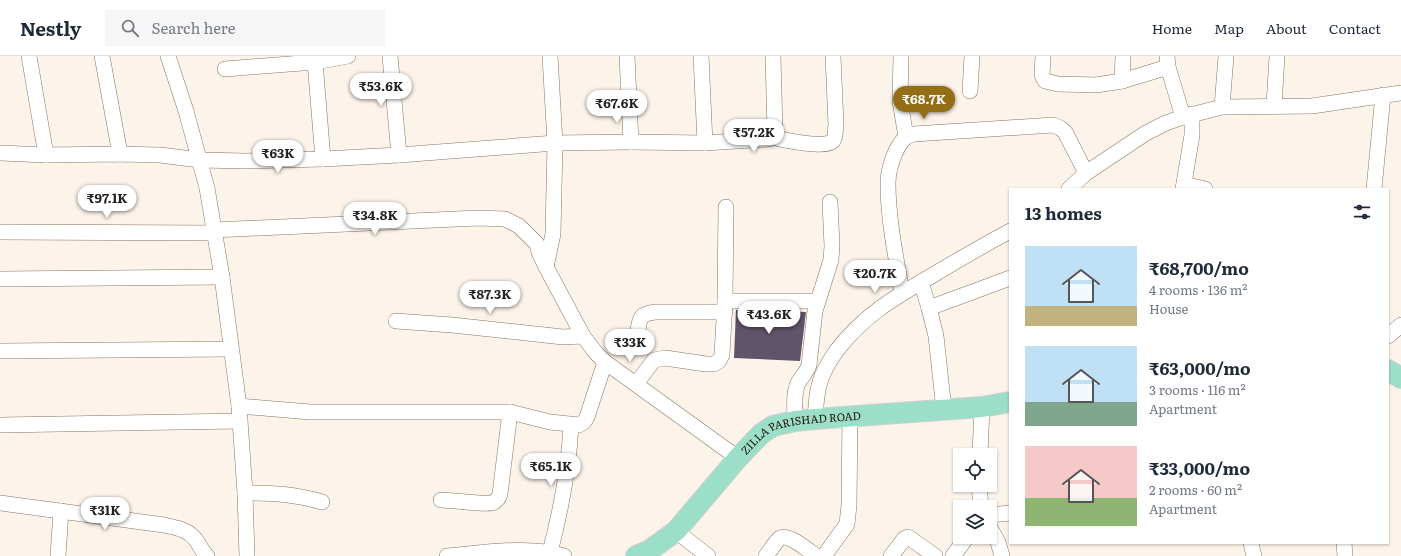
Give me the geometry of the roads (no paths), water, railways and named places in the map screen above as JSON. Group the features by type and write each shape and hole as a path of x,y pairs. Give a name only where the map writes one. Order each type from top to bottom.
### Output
{"main road":[{"path":"1389,371 1401,378"},
{"name":"ZILLA PARISHAD ROAD","path":"636,556 650,550 676,531 738,458 761,434 773,426 795,421 982,407 1009,402"}],"street":[{"path":"29,56 46,155"},
{"path":"102,56 120,154"},
{"path":"168,56 186,111 207,188 222,277 240,414 247,556"},
{"path":"225,69 315,62 348,56"},
{"path":"390,56 399,154"},
{"path":"546,267 553,234 555,143 550,56"},
{"path":"627,56 631,142"},
{"path":"701,56 705,143"},
{"path":"773,56 776,131 773,137"},
{"path":"0,153 46,155 160,155 200,160 246,161 323,159 555,143 705,143 768,139 773,137 788,141 821,144 829,143 833,140 835,135 836,125 833,56"},
{"path":"901,56 900,100 906,137"},
{"path":"970,91 972,56"},
{"path":"1043,56 1043,78 1045,81 1050,83 1096,85 1122,81 1168,62 1192,135 1184,187 1194,188"},
{"path":"1122,81 1123,56"},
{"path":"1222,107 1226,56"},
{"path":"1274,106 1276,56"},
{"path":"315,62 323,159"},
{"path":"1070,188 1086,173 1146,133 1166,123 1187,116 1222,107 1312,106 1401,93"},
{"path":"1374,188 1383,95"},
{"path":"902,293 890,223 888,182 890,166 898,147 906,137 914,134 1053,125 1065,132 1086,173"},
{"path":"795,421 795,390 799,382 808,371 810,365 815,311 831,260 832,246 830,202"},
{"path":"636,384 654,360 665,358 706,364 714,364 719,361 722,355 725,306 726,207"},
{"path":"0,232 214,233 478,218 505,219 518,226 537,244 546,267 583,336 596,353 605,362 738,458"},
{"path":"815,419 820,382 830,360 861,323 879,307 1009,232"},
{"path":"0,279 222,277"},
{"path":"929,308 1009,278"},
{"path":"920,282 929,308 936,336 944,410"},
{"path":"638,330 639,319 645,314 655,312 725,306 818,301"},
{"path":"396,321 452,325 563,337 583,336"},
{"path":"1389,335 1401,325"},
{"path":"0,351 231,349"},
{"path":"0,425 310,412 510,412 550,422 579,425 584,422 587,417 605,362"},
{"path":"980,448 982,407"},
{"path":"441,500 492,503 498,499 500,494 510,412"},
{"path":"824,556 843,531 848,520 850,416"},
{"path":"447,556 508,551 557,554 561,510 570,448 571,425"},
{"path":"245,493 290,494 305,496 322,502"},
{"path":"0,503 164,525 186,530 196,539 202,551 208,556"},
{"path":"58,556 61,511"},
{"path":"997,514 1009,513"},
{"path":"676,531 708,556"},
{"path":"766,556 780,538 785,537 790,538 816,556"},
{"path":"891,556 904,539 908,537 935,556"},
{"path":"997,540 1002,556"},
{"path":"953,556 962,544"},
{"path":"1251,544 1254,556"},
{"path":"1344,544 1345,556"}]}
